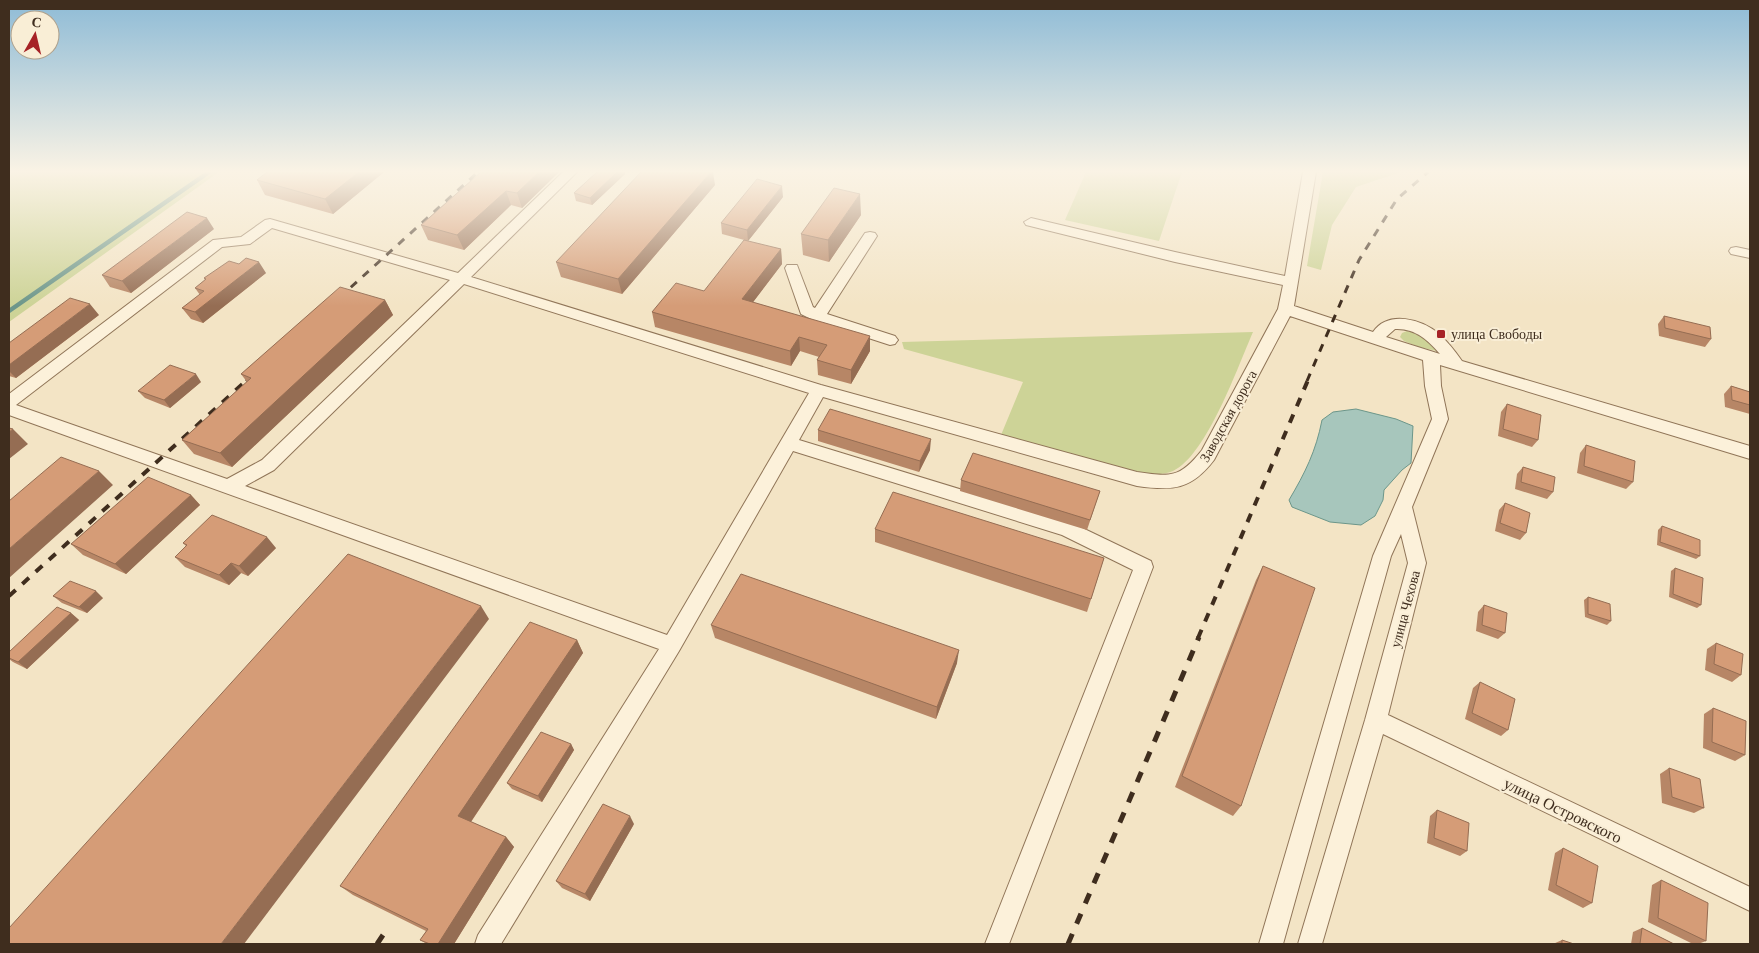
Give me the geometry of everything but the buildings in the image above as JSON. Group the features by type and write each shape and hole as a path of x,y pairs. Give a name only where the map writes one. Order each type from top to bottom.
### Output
{"street":[{"path":"228,487 268,465 526,216"},
{"name":"Заводская дорога","path":"9,402 218,243 245,241 270,223 462,279 864,404 1137,478 1164,483 1185,479 1199,468 1208,455 1286,310 1303,216"},
{"path":"1031,222 1175,258 1292,282"},
{"path":"818,316 870,236"},
{"path":"792,268 806,310 818,316 890,340"},
{"path":"1286,310 1457,365 1750,452"},
{"path":"1377,339 1380,332 1387,326 1396,324 1415,326 1433,337 1457,365"},
{"path":"1271,944 1382,556 1440,418 1433,386 1431,357"},
{"path":"487,944 672,645 819,390"},
{"path":"9,409 672,645"},
{"path":"789,443 1068,528 1144,568 997,944"},
{"name":"улица Чехова","path":"1310,944 1376,720 1417,563 1403,507"},
{"name":"улица Островского","path":"1376,720 1750,899"}],"green space":[{"path":"9,216 157,216 9,322"},
{"path":"1067,216 1167,216 1159,241 1065,220"},
{"path":"1315,216 1337,216 1332,225 1321,270 1307,266"},
{"path":"1407,331 1424,338 1437,351 1404,341 1400,337 1402,333"},
{"path":"1253,332 1220,408 1198,447 1186,462 1173,471 1164,474 1135,473 1001,435 1023,382 904,349 902,342"}],"water":[{"path":"1356,409 1396,419 1413,426 1411,463 1384,490 1383,500 1375,516 1361,525 1330,522 1292,507 1289,500 1309,462 1317,442 1322,420 1333,412"}],"waterway":[{"path":"9,311 145,216"}],"railway":[{"path":"339,298 429,216"},
{"path":"1307,381 1359,260 1386,216"},
{"path":"246,381 255,373"},
{"path":"9,596 247,380"},
{"path":"1198,638 1308,380"},
{"path":"1068,944 1199,637"},
{"path":"377,944 383,935"}],"place":[{"name":"улица Свободы","path":"1441,334"}]}
